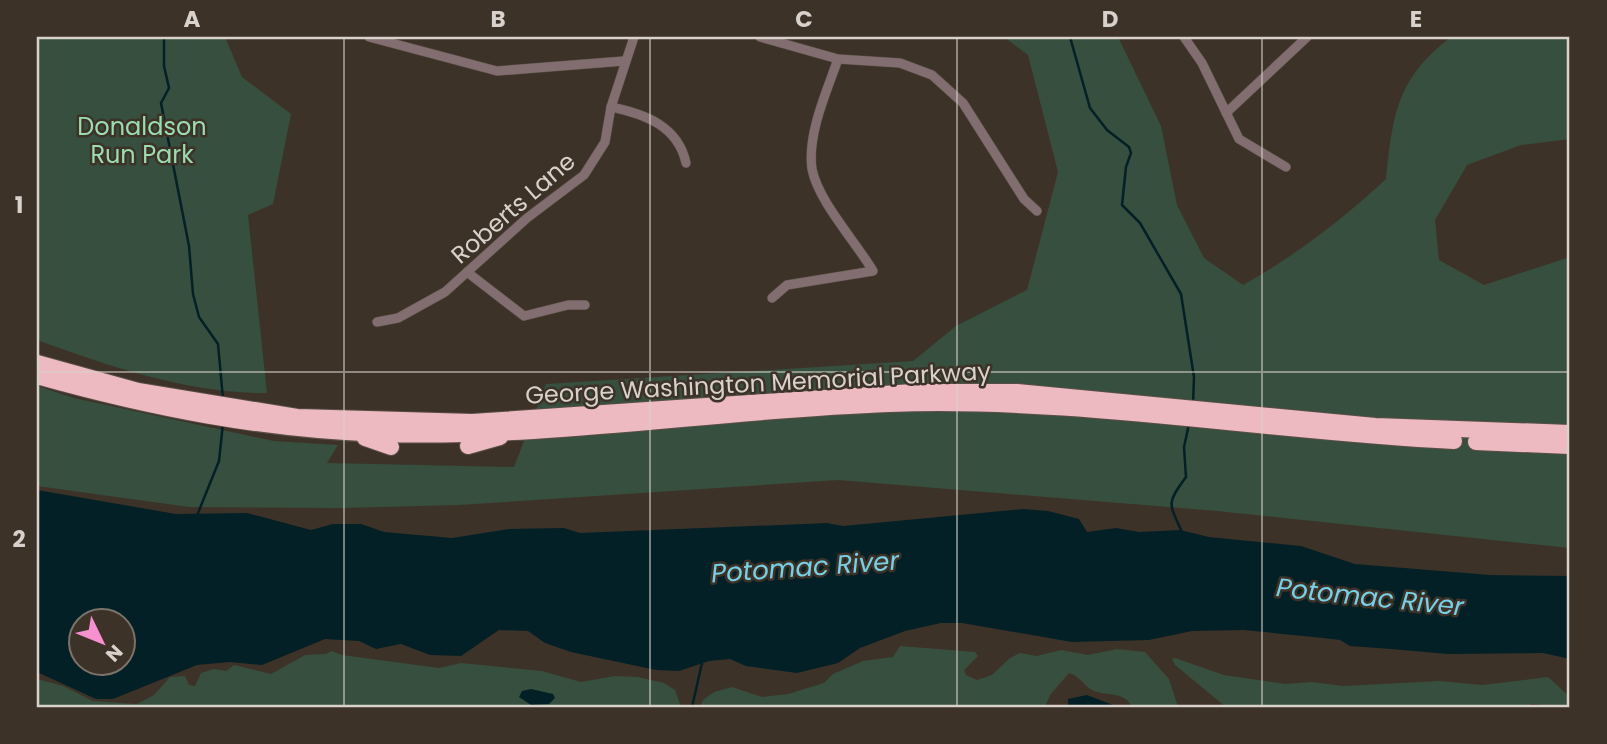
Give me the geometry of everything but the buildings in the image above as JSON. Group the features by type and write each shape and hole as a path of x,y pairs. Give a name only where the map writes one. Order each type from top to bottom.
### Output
{"highway":[{"name":"George Washington Memorial Parkway","path":"37,363 136,397"},
{"name":"George Washington Memorial Parkway","path":"37,376 136,397 350,432 516,430 889,404 1113,405"},
{"name":"George Washington Memorial Parkway","path":"295,423 472,422 913,392 1017,392 1272,421 1570,433"},
{"name":"George Washington Memorial Parkway","path":"1272,421 1368,437 1570,446"},
{"path":"468,446 492,441 516,430"},
{"path":"350,432 391,447"}],"street":[{"path":"369,37 497,71 624,61"},
{"name":"Roberts Lane","path":"377,322 398,318 445,292 527,218 584,175 605,142 611,107 634,37"},
{"path":"760,37 838,59 900,63 932,75 951,90 1024,199 1037,211"},
{"path":"1184,37 1202,63 1239,139 1286,167"},
{"path":"1226,113 1307,37"},
{"path":"772,298 788,285 873,271 824,198 813,169 816,131 838,59"},
{"path":"611,107 638,113 660,124 676,139 686,163"},
{"path":"467,272 524,316 568,305 585,305"}],"green space":[{"name":"Donaldson Run Park","path":"37,37 225,37 242,77 291,114 273,204 248,215 267,393 179,384 37,340"},
{"path":"1004,37 1118,37 1161,126 1177,205 1204,258 1243,285 1318,236 1386,179 1391,136 1400,100 1419,68 1451,37 1570,37 1570,139 1521,145 1467,165 1435,220 1439,260 1484,285 1570,257 1570,548 1217,511 838,480 459,505 342,508 189,507 37,486 37,386 74,398 274,441 338,445 327,463 514,467 546,384 913,361 956,326 1027,290 1058,172 1028,55"},
{"path":"900,646 975,652 978,656 964,670 966,675 977,680 992,675 1010,658 1020,653 1037,656 1061,650 1088,655 1117,649 1145,652 1169,679 1178,707 1132,707 1124,698 1092,690 1069,673 1050,695 1045,707 700,707 703,700 714,692 732,687 762,697 788,694 824,683 833,674 863,661 893,657"},
{"path":"332,651 342,655 439,668 461,663 542,671 581,682 615,676 638,677 664,683 675,690 681,707 37,707 37,679 63,686 93,701 137,704 154,695 170,677 185,676 189,685 195,686 201,673 214,669 226,671 234,665 271,674 305,655"},
{"path":"1172,659 1224,675 1285,684 1312,682 1343,686 1440,681 1482,685 1548,677 1570,697 1570,707 1532,704 1524,707 1226,707 1175,665"}],"water":[{"name":"Potomac River","path":"37,490 176,514 247,513 311,530 333,524 361,524 384,532 452,538 509,529 564,528 580,533 827,523 843,526 1023,509 1048,511 1079,519 1087,532 1116,528 1139,532 1180,530 1209,537 1301,546 1355,564 1490,575 1570,576 1570,659 1543,653 1448,654 1350,646 1340,640 1244,630 1192,631 1149,640 1072,642 962,623 941,623 905,631 860,648 838,663 797,673 746,666 730,659 709,661 679,671 656,670 571,652 545,643 528,631 499,630 461,656 430,655 401,644 376,649 359,641 325,639 262,665 230,662 197,665 113,699 96,699 37,672"},
{"path":"531,689 553,694 555,698 549,704 531,705 519,697 522,691"},
{"path":"1087,695 1118,707 1068,707 1068,699"}],"waterway":[{"path":"164,37 164,66 169,88 161,103 189,246 193,294 199,317 218,344 223,399"},
{"path":"1070,37 1090,108 1107,130 1129,147 1131,153 1126,167 1122,205 1140,223 1181,294 1194,377 1193,404"},
{"path":"198,513 219,461 223,423"},
{"path":"1182,532 1172,504 1175,493 1186,477 1184,447 1189,424"},
{"path":"692,707 702,663"}]}
